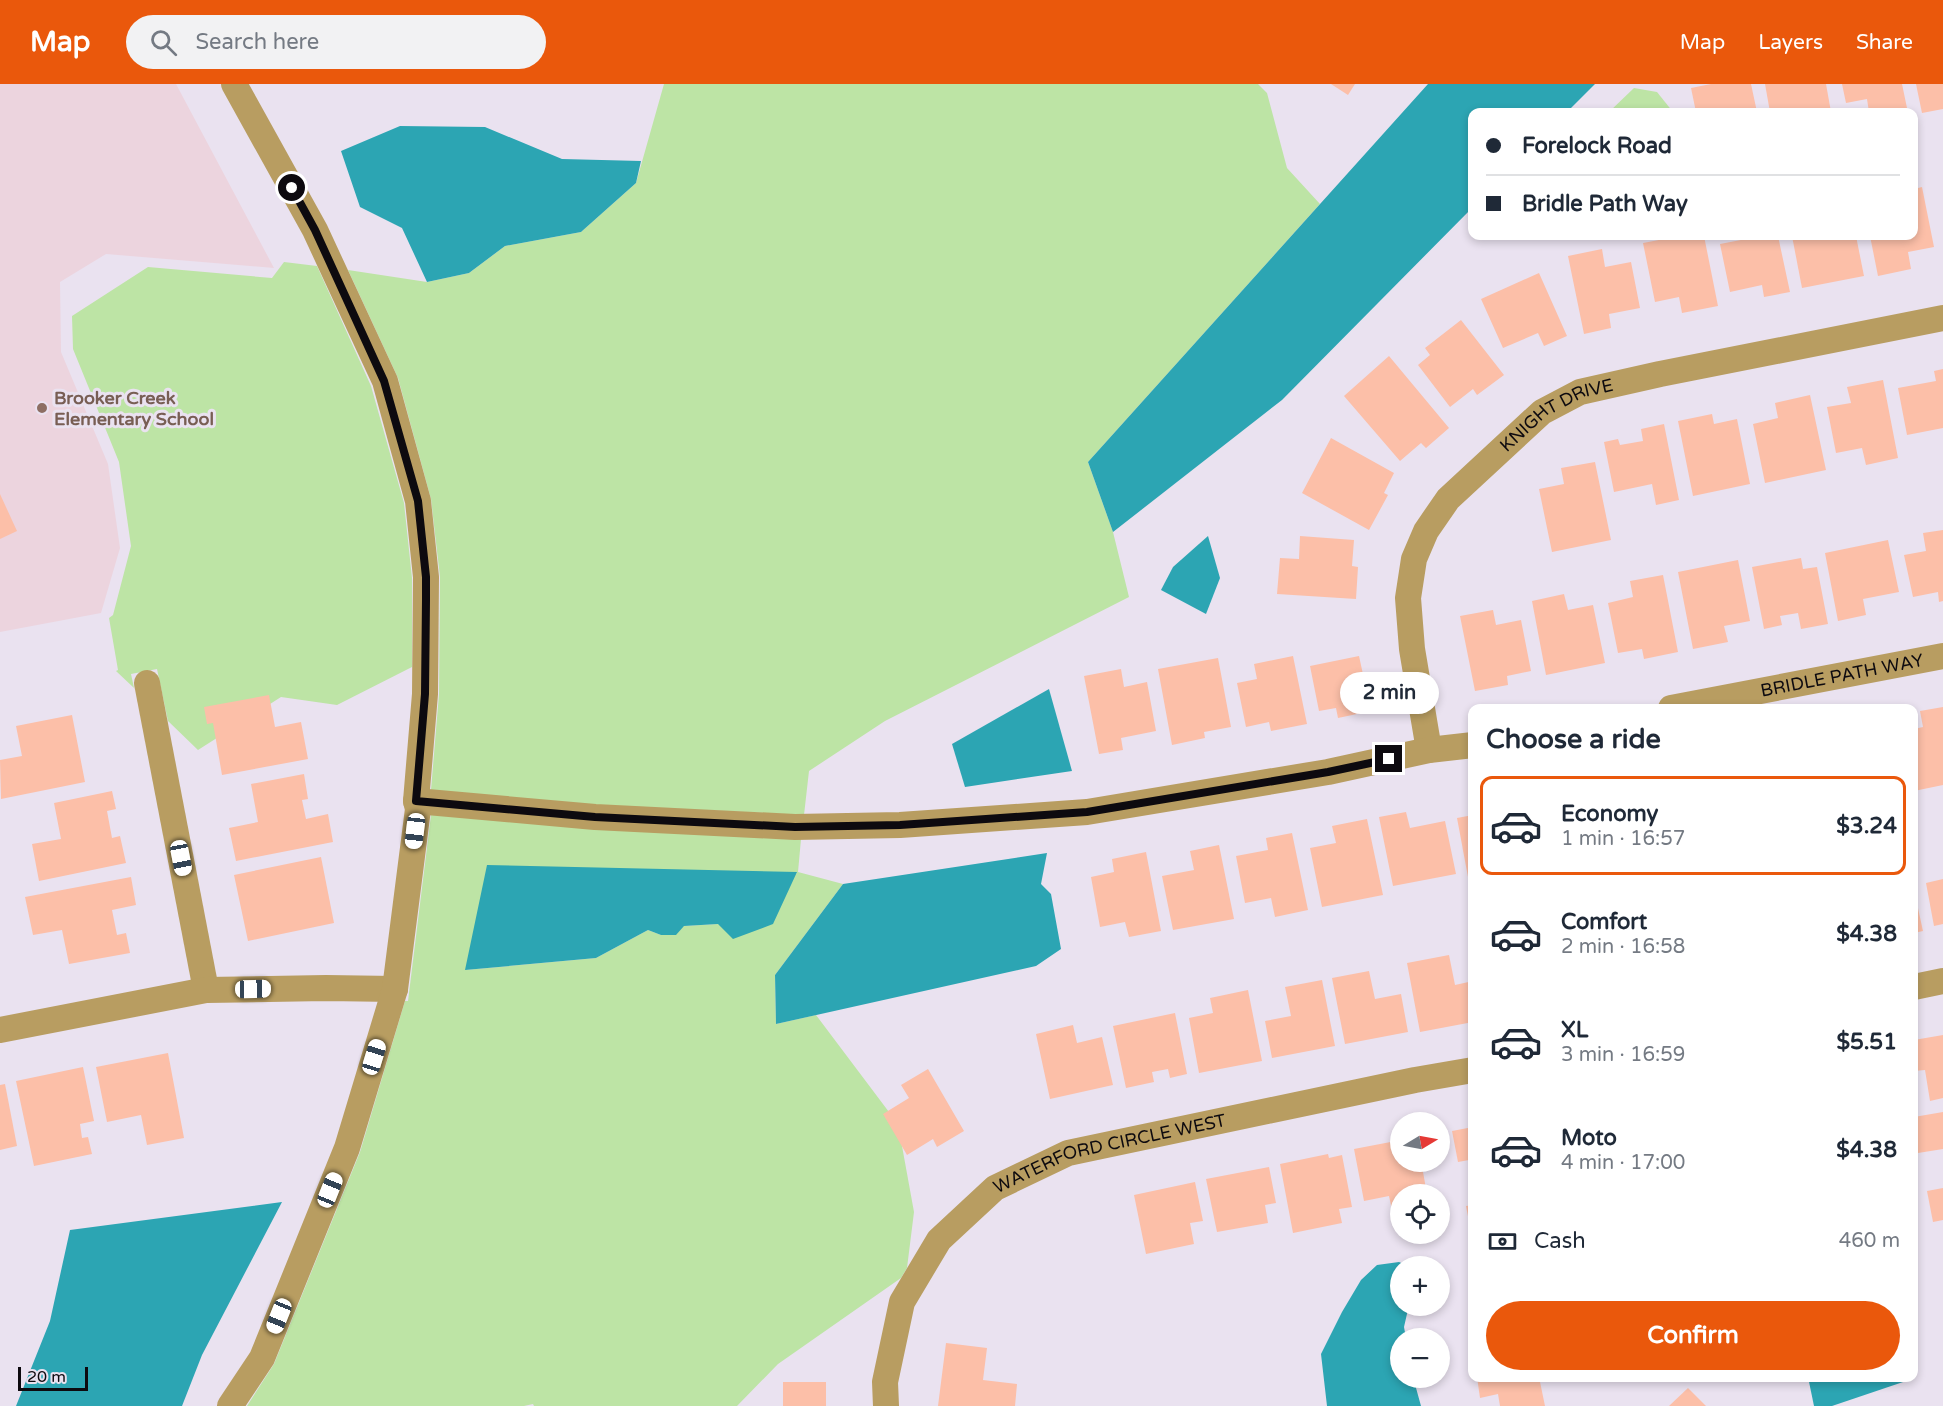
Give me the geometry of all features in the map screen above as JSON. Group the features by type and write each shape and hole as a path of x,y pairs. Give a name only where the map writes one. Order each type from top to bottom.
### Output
{"street":[{"path":"230,1406 262,1359 342,1159 395,989 418,809 416,801 425,694 426,600 426,577 418,501 384,381 315,230 234,84"},
{"name":"KNIGHT DRIVE","path":"1430,750 1412,649 1408,598 1414,559 1426,531 1448,499 1542,412 1580,392 1592,389 1943,318"},
{"name":"BRIDLE PATH WAY","path":"1692,704 1943,656"},
{"path":"147,683 206,990"},
{"path":"416,801 595,817 795,827 900,825 1087,812 1328,772 1430,750 1468,746"},
{"path":"1918,986 1943,981"},
{"path":"0,1030 206,990 395,989"},
{"name":"WATERFORD CIRCLE WEST","path":"886,1406 885,1382 902,1302 939,1240 995,1188 1068,1153 1468,1071"}],"shaded area":[{"name":"Brooker Creek Elementary School","path":"0,84 176,84 274,268 106,254 60,282 61,352 108,464 120,548 101,613 0,632"}],"green space":[{"path":"664,84 1258,84 1267,93 1287,168 1320,204 1088,462 1113,532 1129,597 885,721 809,771 804,815 597,805 431,790 439,694 440,577 431,499 398,378 348,270 427,282 469,273 505,246 581,232 636,183"},
{"path":"1634,88 1657,92 1670,108 1613,108"},
{"path":"284,262 317,266 371,386 404,503 412,578 412,667 337,705 281,697 198,750 168,721 157,669 131,674 134,688 116,671 118,670 109,618 113,615 131,546 119,462 73,349 72,316 148,267 272,278"},
{"path":"431,815 801,839 798,872 843,884 775,975 776,1024 816,1015 898,1124 914,1212 907,1268 901,1278 778,1364 737,1406 534,1406 533,1404 524,1406 247,1406 274,1364 360,1152 405,1001 408,1001","holes":["797,873 718,924 684,926 661,935 648,930 596,958 465,970"]}],"water":[{"path":"1428,84 1595,84 1571,108 1468,108 1468,212 1282,400 1113,532 1088,462"},
{"path":"400,126 485,127 562,159 641,161 636,183 581,232 505,246 469,273 427,282 402,228 360,207 341,151"},
{"path":"1208,536 1220,578 1206,614 1161,590 1173,567"},
{"path":"1049,689 1072,771 965,787 952,744"},
{"path":"1047,853 1041,884 1051,894 1061,949 1036,966 776,1024 775,975 843,884"},
{"path":"487,865 797,872 773,924 733,939 718,924 684,926 676,935 661,935 648,930 596,958 465,970"},
{"path":"282,1202 202,1355 182,1406 16,1406 50,1321 70,1230"},
{"path":"1390,1263 1390,1316 1406,1316 1404,1328 1390,1328 1390,1388 1416,1388 1421,1406 1327,1406 1321,1354 1361,1280 1377,1265"},
{"path":"1809,1382 1903,1382 1832,1406 1814,1406"}],"building":[{"path":"1331,84 1355,84 1348,95"},
{"path":"1711,84 1751,84 1756,108 1695,108 1691,88"},
{"path":"1765,84 1826,84 1830,108 1769,108"},
{"path":"1842,84 1902,84 1907,108 1868,108 1867,99 1846,103"},
{"path":"1916,84 1943,84 1943,109 1922,113"},
{"path":"1922,187 1934,247 1908,252 1911,269 1878,276 1871,240 1918,240 1918,188"},
{"path":"1659,240 1705,240 1718,306 1682,313 1679,297 1655,302 1643,243"},
{"path":"1741,240 1779,240 1790,292 1764,297 1762,285 1730,292 1720,244"},
{"path":"1793,240 1857,240 1864,276 1802,288"},
{"path":"1602,249 1605,267 1631,262 1640,308 1609,314 1611,328 1584,334 1568,256"},
{"path":"1539,273 1567,336 1544,346 1538,333 1503,348 1481,299"},
{"path":"1461,320 1504,375 1477,395 1473,389 1450,407 1418,365 1430,355 1425,348"},
{"path":"1389,356 1449,428 1426,448 1421,443 1400,461 1344,396"},
{"path":"1943,369 1943,428 1907,435 1898,388 1936,381 1934,371"},
{"path":"1883,380 1898,458 1866,465 1862,448 1836,453 1827,407 1851,403 1847,387"},
{"path":"1810,395 1826,470 1765,483 1753,424 1778,418 1775,403"},
{"path":"1712,414 1714,424 1737,419 1750,484 1693,496 1678,421"},
{"path":"1664,424 1679,500 1656,505 1652,484 1614,492 1604,442 1618,439 1620,445 1643,441 1641,429"},
{"path":"1331,438 1394,473 1384,493 1388,495 1369,530 1302,493"},
{"path":"1595,462 1611,540 1552,552 1539,489 1564,484 1561,468"},
{"path":"0,494 17,531 0,539"},
{"path":"1943,530 1943,601 1939,602 1938,592 1913,597 1904,555 1926,551 1923,533"},
{"path":"1300,536 1354,540 1352,566 1358,567 1356,599 1277,594 1280,558 1299,559"},
{"path":"1888,540 1899,592 1863,599 1866,615 1838,621 1825,553"},
{"path":"1801,558 1803,569 1817,567 1828,624 1801,629 1798,613 1780,616 1782,625 1764,629 1752,567"},
{"path":"1738,560 1750,621 1724,626 1728,642 1693,649 1678,572"},
{"path":"1663,575 1678,652 1644,659 1642,649 1618,653 1608,603 1633,597 1630,581"},
{"path":"1564,594 1568,610 1593,605 1605,663 1546,675 1532,601"},
{"path":"1493,610 1496,625 1521,620 1531,671 1507,676 1508,685 1475,691 1460,616"},
{"path":"1293,656 1307,724 1271,731 1269,722 1246,727 1237,683 1257,679 1254,664"},
{"path":"1359,656 1371,711 1338,718 1336,708 1319,711 1310,666"},
{"path":"1218,658 1231,727 1204,732 1205,738 1172,745 1158,669"},
{"path":"1121,669 1124,687 1147,682 1156,731 1121,738 1123,750 1099,754 1084,676"},
{"path":"269,695 275,727 301,722 308,759 222,775 213,723 207,724 204,707"},
{"path":"1943,707 1943,785 1918,790 1918,728 1923,727 1920,711"},
{"path":"72,715 85,782 1,799 0,760 22,756 16,726"},
{"path":"304,774 308,799 302,800 306,819 328,814 333,842 236,861 229,828 258,822 251,784"},
{"path":"112,791 116,809 107,811 112,838 120,836 126,863 39,881 32,844 61,839 54,803"},
{"path":"1406,812 1410,828 1445,821 1456,874 1393,886 1379,817"},
{"path":"1468,816 1468,877 1457,818"},
{"path":"1367,819 1383,895 1322,907 1310,848 1336,843 1332,826"},
{"path":"1292,833 1308,910 1275,917 1271,898 1245,903 1236,856 1268,850 1266,838"},
{"path":"1219,845 1234,919 1173,930 1162,876 1194,870 1190,851"},
{"path":"1146,852 1161,931 1129,937 1125,922 1100,927 1091,877 1114,872 1112,859"},
{"path":"321,857 334,923 248,941 234,875"},
{"path":"131,877 136,905 112,910 117,935 126,933 130,953 69,964 62,930 33,935 25,897"},
{"path":"1943,879 1943,924 1934,926 1926,883"},
{"path":"1918,908 1923,931 1918,932"},
{"path":"1449,955 1455,985 1468,982 1468,1023 1420,1032 1407,963"},
{"path":"1369,971 1375,999 1401,994 1408,1032 1345,1044 1332,978"},
{"path":"1322,980 1335,1046 1272,1058 1265,1021 1291,1016 1285,987"},
{"path":"1248,990 1262,1061 1199,1073 1189,1018 1213,1013 1210,998"},
{"path":"1175,1013 1187,1074 1170,1078 1168,1069 1152,1072 1154,1082 1126,1088 1113,1026"},
{"path":"1073,1025 1077,1043 1102,1037 1113,1085 1050,1099 1036,1034"},
{"path":"1943,1035 1943,1098 1930,1101 1925,1070 1918,1071 1918,1039"},
{"path":"168,1053 184,1138 147,1145 141,1115 107,1122 96,1067"},
{"path":"83,1067 94,1121 80,1124 82,1138 88,1137 92,1154 34,1166 16,1081"},
{"path":"928,1069 964,1131 937,1147 933,1139 907,1155 883,1114 909,1098 901,1085"},
{"path":"5,1084 17,1146 0,1150 0,1085"},
{"path":"1943,1112 1943,1149 1918,1153 1918,1116"},
{"path":"1468,1128 1468,1160 1458,1162 1452,1131"},
{"path":"1390,1142 1390,1172 1423,1172 1425,1184 1390,1184 1390,1201 1389,1196 1364,1201 1354,1149"},
{"path":"1328,1154 1329,1158 1342,1155 1352,1207 1339,1209 1342,1223 1293,1233 1280,1164"},
{"path":"1269,1167 1276,1203 1265,1205 1268,1223 1217,1232 1206,1179"},
{"path":"1195,1182 1203,1221 1190,1223 1194,1244 1146,1254 1134,1195"},
{"path":"1943,1188 1943,1220 1933,1222 1927,1191"},
{"path":"946,1343 987,1348 983,1380 1017,1384 1015,1406 938,1406"},
{"path":"783,1382 826,1382 826,1406 783,1406"},
{"path":"1478,1382 1540,1382 1545,1406 1500,1406 1498,1394 1480,1398"},
{"path":"1688,1388 1706,1406 1669,1406"}],"place":[{"name":"Brooker Creek Elementary School","path":"42,408"}],"route":[{"path":"292,188 315,230 384,381 418,501 426,577 426,600 425,694 416,801 595,817 795,827 900,825 1087,812 1328,772 1389,759"}]}
